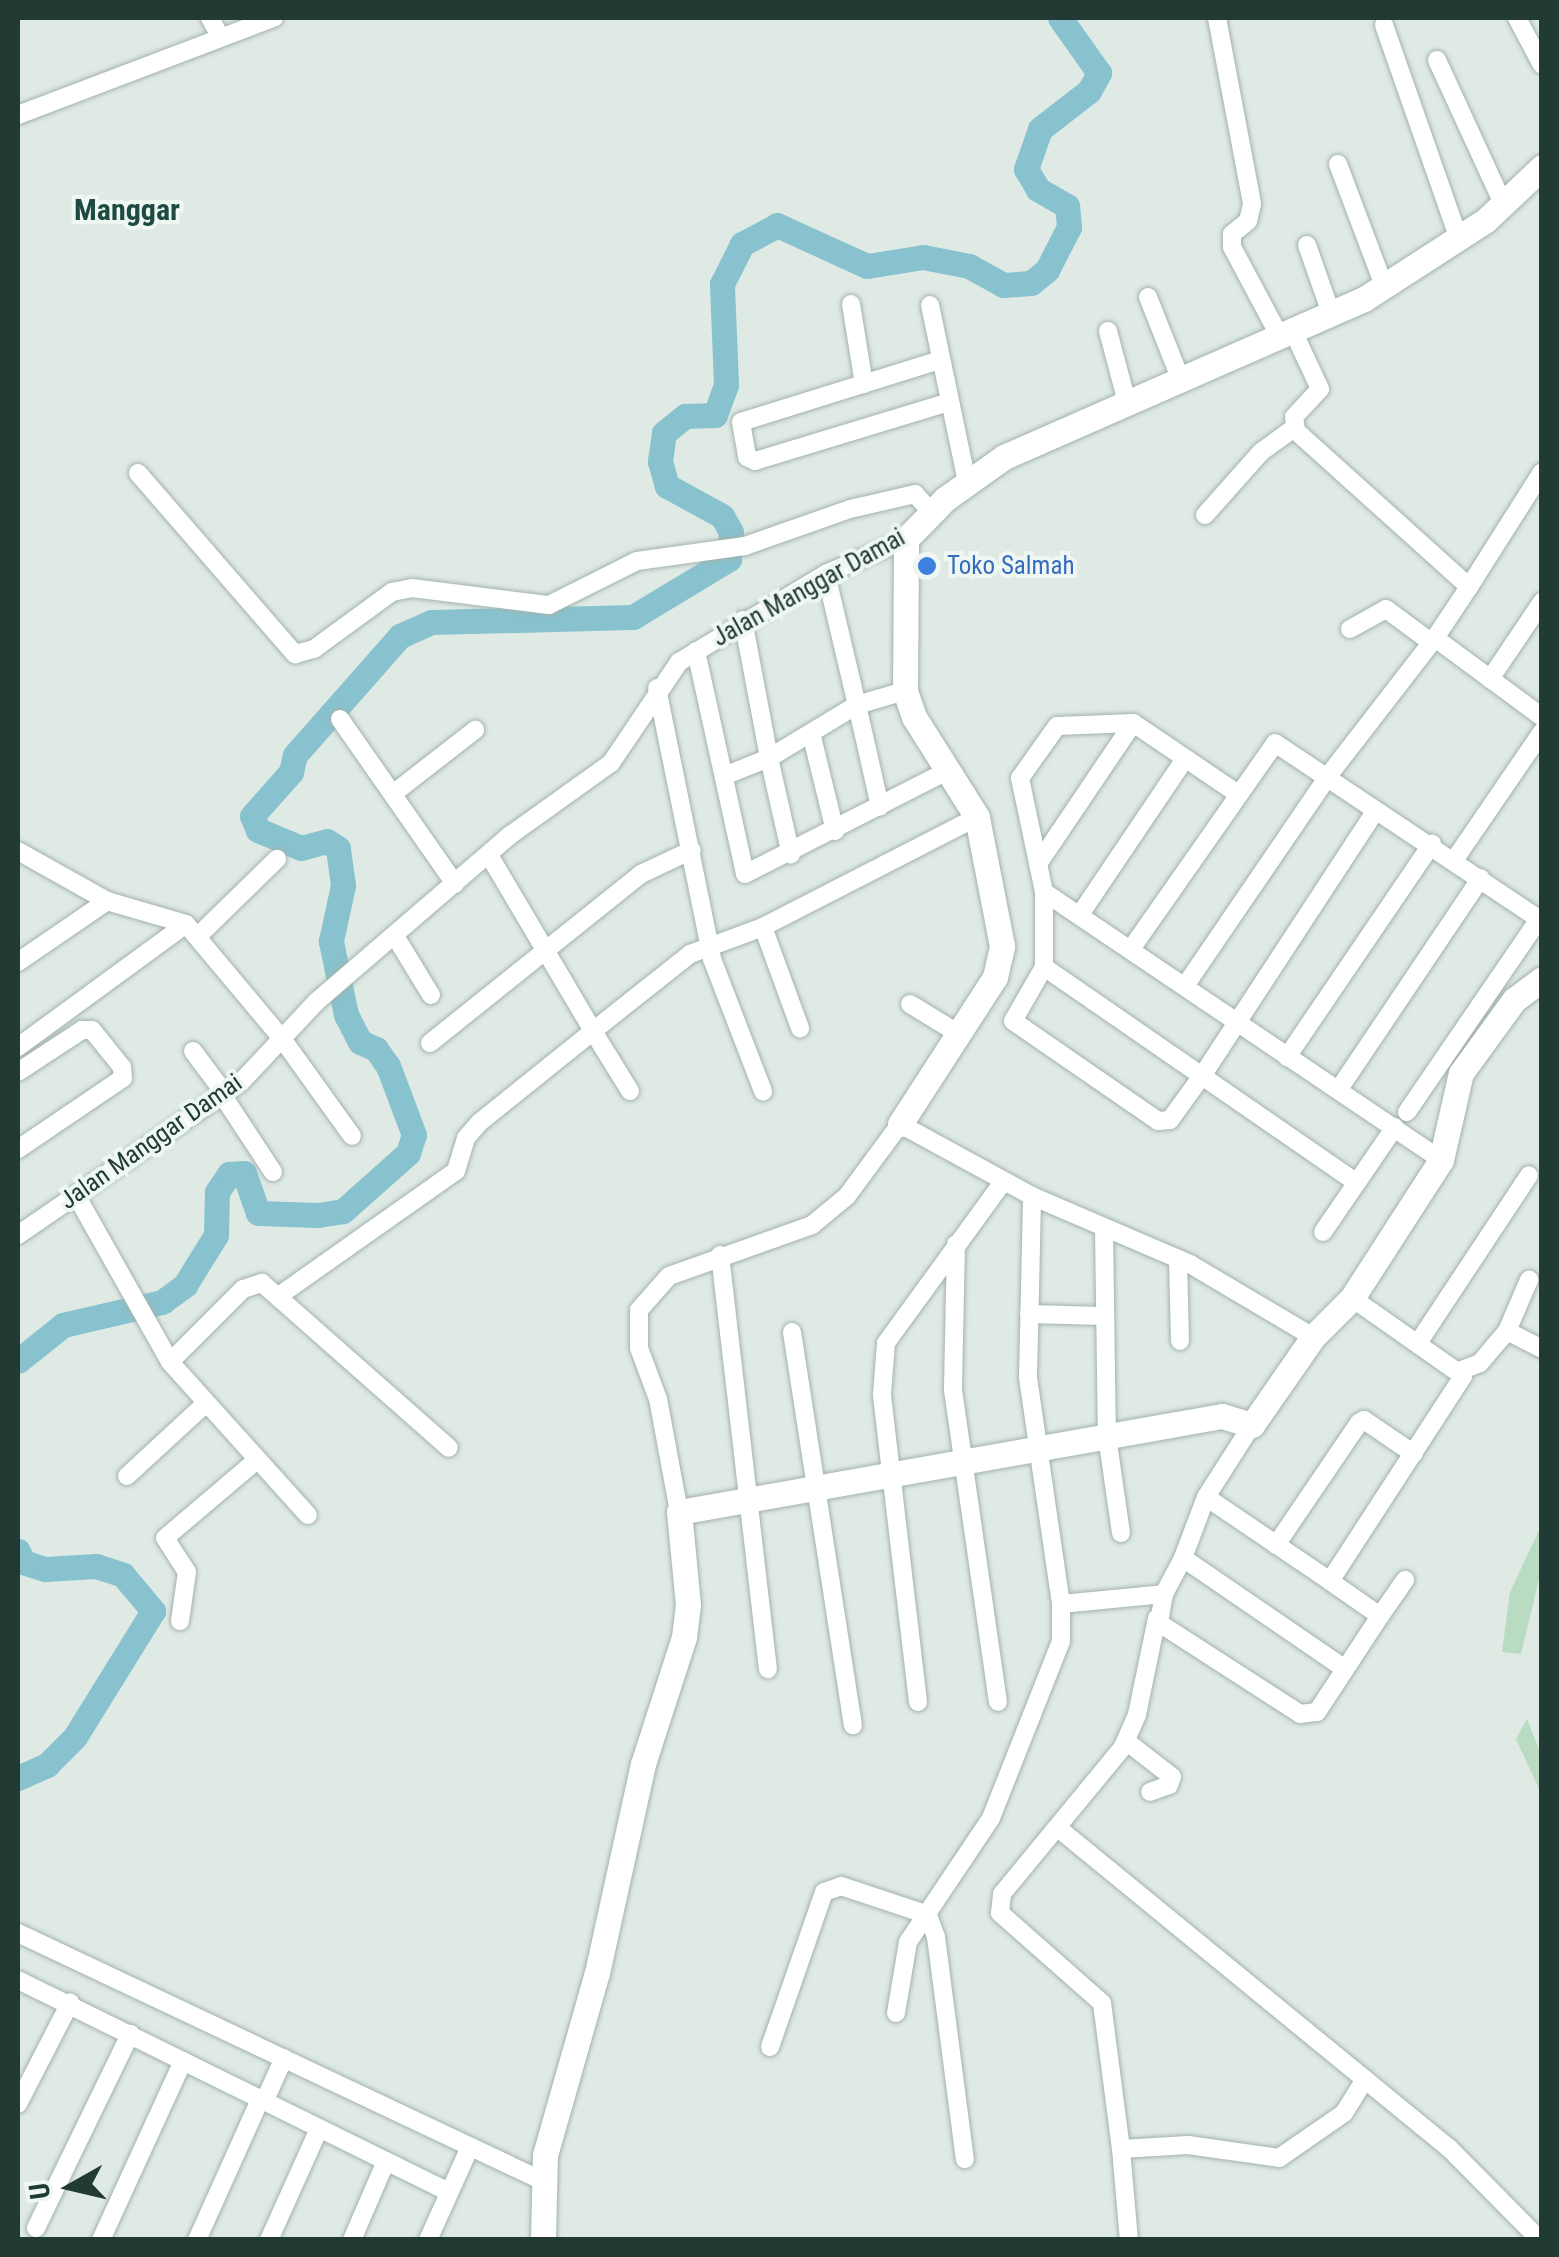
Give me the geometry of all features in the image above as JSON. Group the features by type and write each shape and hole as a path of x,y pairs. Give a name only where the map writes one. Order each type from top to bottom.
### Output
{"street":[{"path":"210,18 220,36"},
{"path":"18,115 274,18"},
{"path":"1217,18 1252,204 1248,220 1232,234 1232,247 1320,389 1294,416 1294,428 1470,587"},
{"path":"1517,18 1542,65"},
{"path":"1384,26 1459,239"},
{"path":"1437,60 1504,206"},
{"path":"1338,164 1384,286"},
{"name":"Jalan Manggar Damai","path":"18,1235 224,1095 283,1040 316,1002 488,856 611,763 657,688 696,651 826,574 906,539 931,512 1004,457 1128,406 1226,358 1332,316 1459,239 1504,206 1542,167"},
{"path":"1307,246 1332,316"},
{"path":"1148,297 1180,378"},
{"path":"851,304 864,384"},
{"path":"930,305 967,482"},
{"path":"1108,330 1128,406"},
{"path":"940,360 741,422 748,457 755,460 949,402"},
{"path":"1206,516 1261,452 1294,428"},
{"path":"1185,986 1329,775 1470,587 1542,472"},
{"path":"138,473 295,654 314,649 392,592 412,588 550,604 636,561 735,547 912,495 931,512"},
{"path":"543,2240 543,2181 642,1764 680,1660 688,1606 679,1512 658,1399 636,1328 650,1292 720,1255 812,1225 848,1196 900,1124 995,977 1002,946 977,817 914,717 905,690 906,539"},
{"path":"826,574 880,806"},
{"path":"1490,679 1542,602"},
{"path":"1350,629 1386,609 1429,644 1490,679 1542,717"},
{"path":"743,620 768,758 791,855"},
{"path":"696,651 745,874 791,855 949,770"},
{"path":"657,688 710,944 763,1091"},
{"path":"724,776 768,758 858,705 905,690"},
{"path":"340,719 455,884"},
{"path":"1238,794 1133,723 1051,730 1018,785 1044,892 1044,967 1013,1021 1158,1121 1170,1120 1204,1073 1375,812"},
{"path":"1038,864 1133,723"},
{"path":"394,793 475,730"},
{"path":"1454,859 1542,732"},
{"path":"812,733 835,831"},
{"path":"1131,949 1274,743 1329,775 1375,812 1432,844 1540,920 1408,1112"},
{"path":"1081,913 1185,759"},
{"path":"280,1295 456,1170 466,1138 480,1122 710,944 763,926 977,817"},
{"path":"1288,1057 1432,844"},
{"path":"430,1043 640,874 692,850"},
{"path":"18,851 107,901 192,931 283,1040 352,1136"},
{"path":"488,856 630,1090"},
{"path":"18,1047 192,931 277,859"},
{"path":"1339,1089 1481,878"},
{"path":"1044,892 1081,913 1440,1160"},
{"path":"18,962 107,901"},
{"path":"763,926 800,1028"},
{"path":"395,936 432,995"},
{"path":"1044,967 1204,1073 1356,1182"},
{"path":"1129,2240 1102,2003 1000,1914 1002,1894 1126,1740 1164,1594 1184,1558 1237,1420 1352,1298 1440,1160 1461,1073 1514,1000 1542,979"},
{"path":"910,1004 958,1034"},
{"path":"18,1072 82,1030 92,1030 122,1067 123,1078 18,1149"},
{"path":"192,1051 273,1172"},
{"path":"900,1124 1003,1182 1178,1259 1313,1337"},
{"path":"1323,1232 1395,1127"},
{"path":"1418,1344 1529,1174"},
{"path":"918,1702 882,1394 886,1343 1003,1182"},
{"path":"76,1195 170,1362 308,1515"},
{"path":"896,2013 905,1951 991,1818 1061,1641 1061,1604 1036,1448 1030,1314 1032,1196"},
{"path":"1104,1229 1107,1436 1120,1533"},
{"path":"956,1244 953,1390 998,1702"},
{"path":"720,1255 768,1669"},
{"path":"1178,1259 1180,1341"},
{"path":"1330,1581 1454,1396 1462,1370 1480,1362 1507,1331 1529,1280"},
{"path":"170,1362 248,1285 262,1283 449,1448"},
{"path":"1352,1298 1462,1370"},
{"path":"1030,1314 1103,1316"},
{"path":"1507,1331 1542,1349"},
{"path":"792,1332 853,1725"},
{"path":"127,1476 205,1404"},
{"path":"679,1512 1107,1436 1237,1420"},
{"path":"1276,1546 1359,1422 1414,1454"},
{"path":"180,1620 188,1580 165,1538 258,1460"},
{"path":"1206,1497 1380,1616"},
{"path":"1184,1558 1345,1669"},
{"path":"1157,1618 1300,1714 1318,1712 1406,1580"},
{"path":"1061,1604 1164,1594"},
{"path":"1126,1740 1172,1777 1168,1785 1150,1792"},
{"path":"1058,1828 1450,2149 1540,2240"},
{"path":"770,2048 824,1892 841,1886 928,1915"},
{"path":"928,1915 936,1937 965,2159"},
{"path":"18,1933 543,2181"},
{"path":"18,1980 449,2192"},
{"path":"18,2104 70,2003"},
{"path":"36,2228 130,2034"},
{"path":"197,2240 284,2058"},
{"path":"101,2240 184,2061"},
{"path":"1121,2150 1188,2146 1279,2158 1344,2113 1365,2079"},
{"path":"269,2240 319,2128"},
{"path":"428,2240 470,2146"},
{"path":"352,2240 386,2161"}],"green space":[{"path":"1541,1526 1541,1571 1521,1654 1502,1652 1510,1592"},
{"path":"1527,1719 1541,1754 1541,1793 1516,1739"}],"waterway":[{"path":"18,1361 63,1325 162,1302 185,1285 216,1235 217,1192 229,1174 244,1173 258,1213 318,1215 343,1211 408,1153 414,1135 388,1066 376,1049 360,1042 346,1015 331,941 343,885 338,848 327,841 301,848 258,830 252,816 291,772 295,755 400,636 431,622 633,617 729,559 731,532 722,516 667,486 660,461 664,433 685,416 715,415 726,385 722,284 742,244 777,225 867,266 923,257 969,266 1003,285 1031,283 1047,270 1069,227 1067,206 1038,189 1026,169 1040,129 1089,91 1099,73 1060,18"},
{"path":"18,1551 23,1562 45,1569 96,1566 123,1575 153,1611 75,1737 47,1765 18,1778"}],"place":[{"name":"Toko Salmah","path":"927,566"}],"district":[{"name":"Manggar","path":"127,210"}]}
